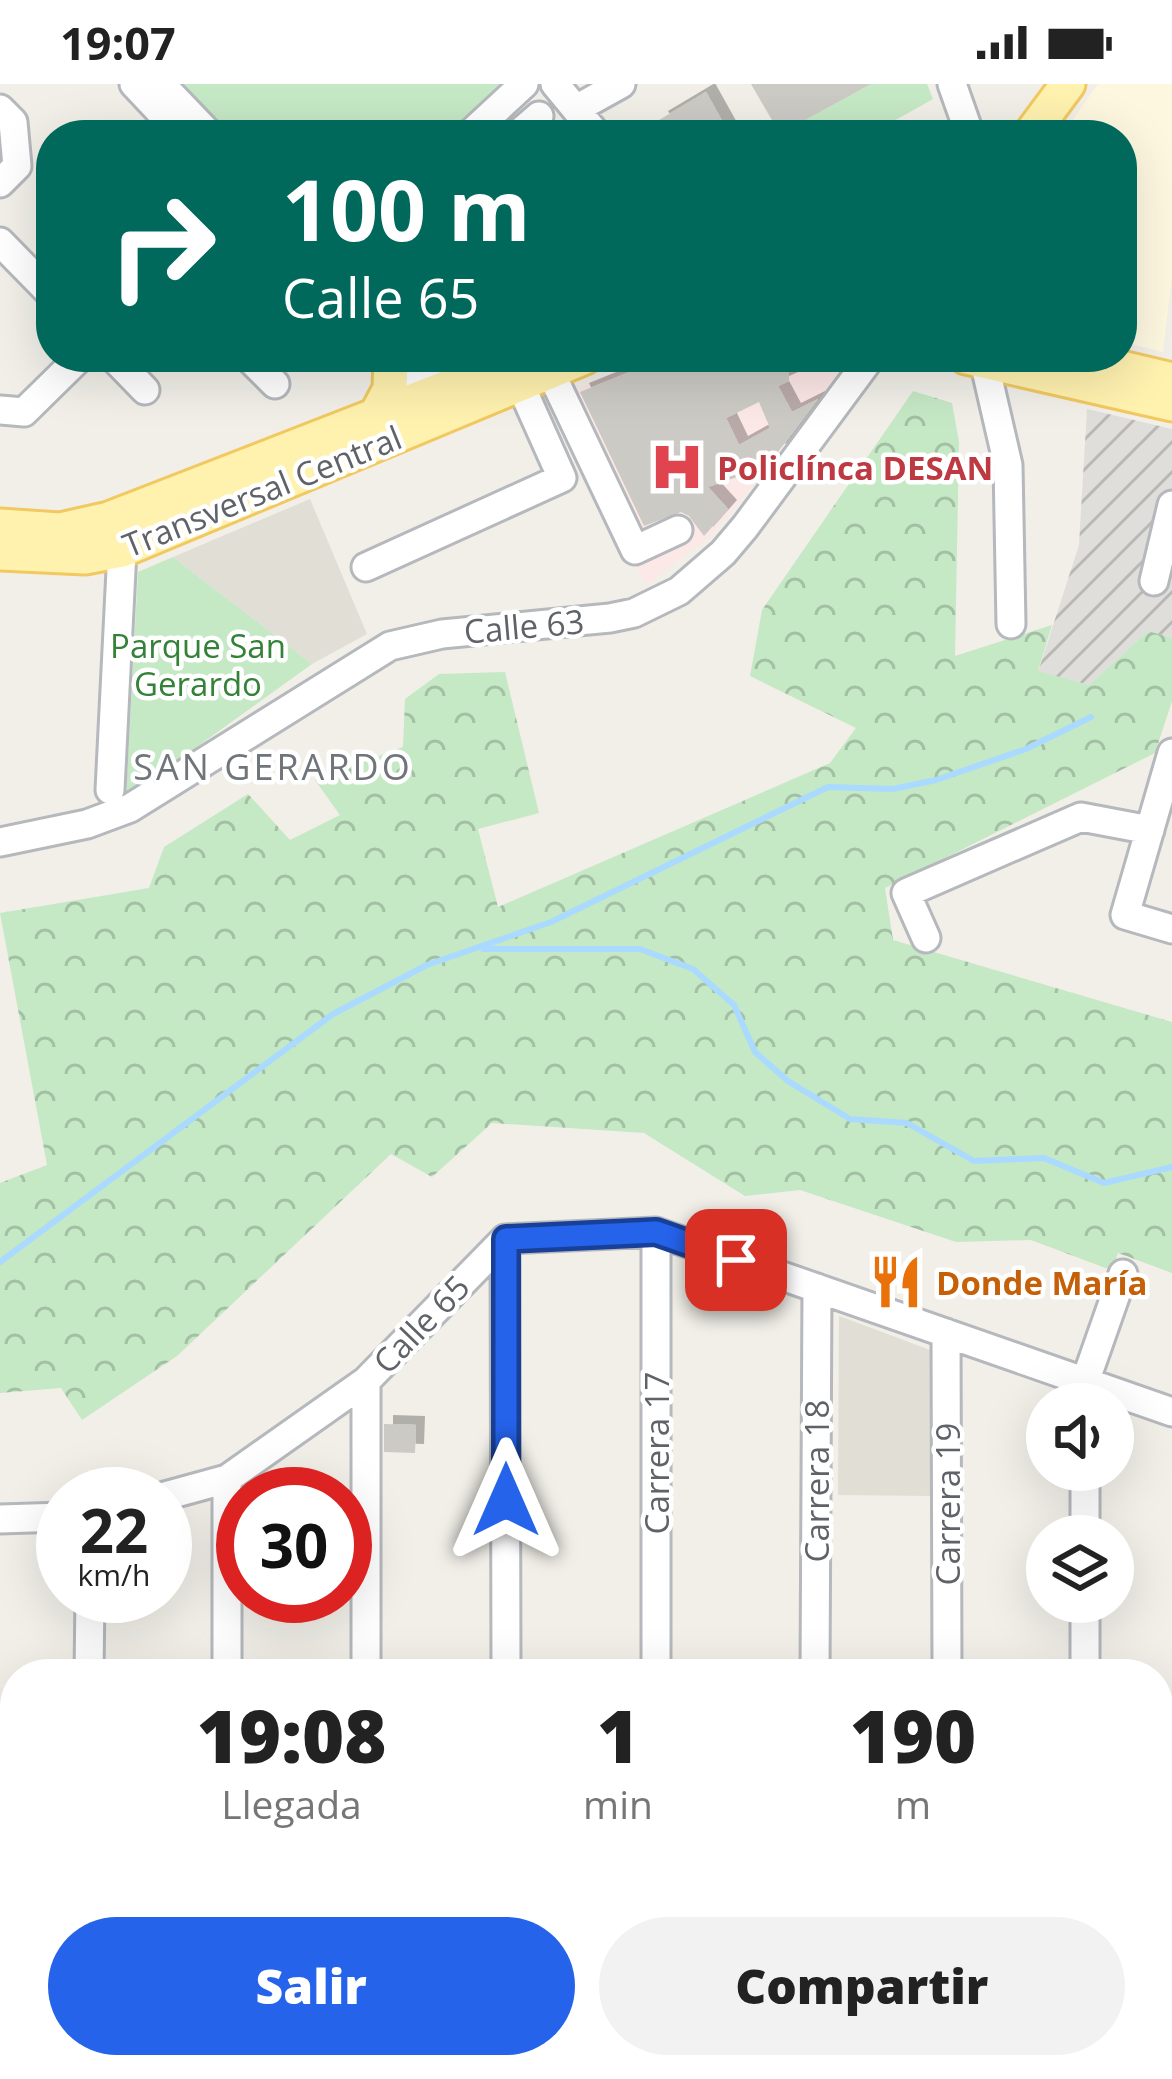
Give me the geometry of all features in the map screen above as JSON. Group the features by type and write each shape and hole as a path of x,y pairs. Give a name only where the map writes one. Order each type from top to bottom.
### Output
{"main road":[{"path":"1041,120 1068,84"},
{"path":"376,415 390,389 392,372"},
{"path":"450,400 529,372"},
{"path":"1032,372 1172,404"},
{"path":"1137,372 1172,380"},
{"name":"Transversal Central","path":"0,526 60,530 109,519 376,415 450,400"},
{"name":"Transversal Central","path":"0,553 63,558 122,550 450,400"}],"street":[{"path":"134,84 168,120"},
{"path":"161,84 196,120"},
{"path":"485,120 524,84"},
{"path":"555,84 583,120"},
{"path":"575,110 621,84"},
{"path":"952,84 965,120"},
{"path":"0,109 13,122 17,166 0,183"},
{"path":"534,120 538,116"},
{"path":"0,242 36,279"},
{"path":"0,410 24,412 65,372"},
{"path":"128,372 145,390"},
{"path":"263,372 275,384"},
{"path":"413,372 450,400"},
{"path":"432,372 450,400"},
{"path":"367,566 562,478 532,372"},
{"path":"533,372 635,550 679,530"},
{"name":"Calle 63","path":"109,804 170,784 391,646 442,634 610,618 668,597 711,564 745,527 861,372"},
{"path":"979,372 1008,465 1011,624"},
{"path":"1154,581 1172,505"},
{"path":"0,842 109,804 122,550"},
{"path":"1172,753 1166,799 1150,830 1125,914 1172,928"},
{"path":"926,938 906,893 1081,817 1150,830"},
{"path":"506,1659 506,1239 656,1232 946,1334 1061,1383"},
{"name":"Carrera 17","path":"656,1232 656,1659"},
{"name":"Calle 65","path":"244,1467 366,1381 506,1239"},
{"path":"1088,1383 1123,1274"},
{"name":"Carrera 18","path":"815,1659 817,1288"},
{"name":"Carrera 19","path":"946,1334 947,1659"},
{"path":"366,1381 366,1659"},
{"path":"1134,1404 1172,1412"},
{"path":"0,1519 36,1518"},
{"path":"89,1659 90,1623"},
{"path":"227,1623 227,1659"},
{"path":"1085,1623 1085,1659"}],"shaded area":[{"path":"1098,84 1172,84 1172,277 1163,352 1137,346 1137,120 1073,120"},
{"name":"Policlínca DESAN","path":"614,372 839,372 709,537 646,585 552,401"},
{"path":"1087,409 1172,429 1172,638 1148,631 1089,685 1038,672 1079,545"},
{"path":"310,499 367,634 312,664 173,557"},
{"path":"839,1316 933,1351 932,1496 838,1495"}],"green space":[{"path":"182,84 500,84 462,120 217,120"},
{"path":"871,84 927,84 933,99 896,120 805,120"},
{"path":"913,391 952,403 959,442 955,656 1052,625 1038,671 1089,685 1148,631 1172,638 1172,701 1155,753 885,888 893,940 1172,1022 1172,1273 1118,1253 1111,1270 1031,1240 956,1242 800,1190 745,1196 644,1133 492,1123 432,1177 391,1154 177,1356 82,1420 61,1388 0,1393 0,1183 47,1165 0,913 149,888 164,847 248,794 290,840 340,815 315,780 403,747 405,699 439,674 505,672 539,813 478,829 498,907 830,763 856,728 750,676 762,610"},
{"name":"Parque San Gerardo","path":"173,557 312,664 126,798 138,572"}],"building":[{"path":"751,84 871,84 805,120 772,120"},
{"path":"706,92 722,120 659,120"},
{"name":"Policlínca DESAN","path":"630,372 788,372 789,381 778,386 792,412 818,399 778,452 767,456 769,460 708,487 728,509 704,536 681,512 644,526 580,392","holes":["759,402 770,428 739,445 726,418"]},
{"path":"384,1424 416,1425 415,1453 384,1452"}],"waterway":[{"path":"0,1262 333,1014 427,965 551,922 828,787 893,789 936,780 1026,749 1091,717"},
{"path":"483,949 640,949 693,969 734,1005 755,1052 788,1081 850,1119 907,1123 974,1161 1044,1158 1104,1183 1172,1167"}],"place":[{"name":"Policlínca DESAN","path":"677,467"},
{"name":"Donde María","path":"896,1282"}],"district":[{"name":"SAN GERARDO","path":"273,766"}],"route":[{"path":"506,1500 506,1239 656,1232 736,1260"}]}
